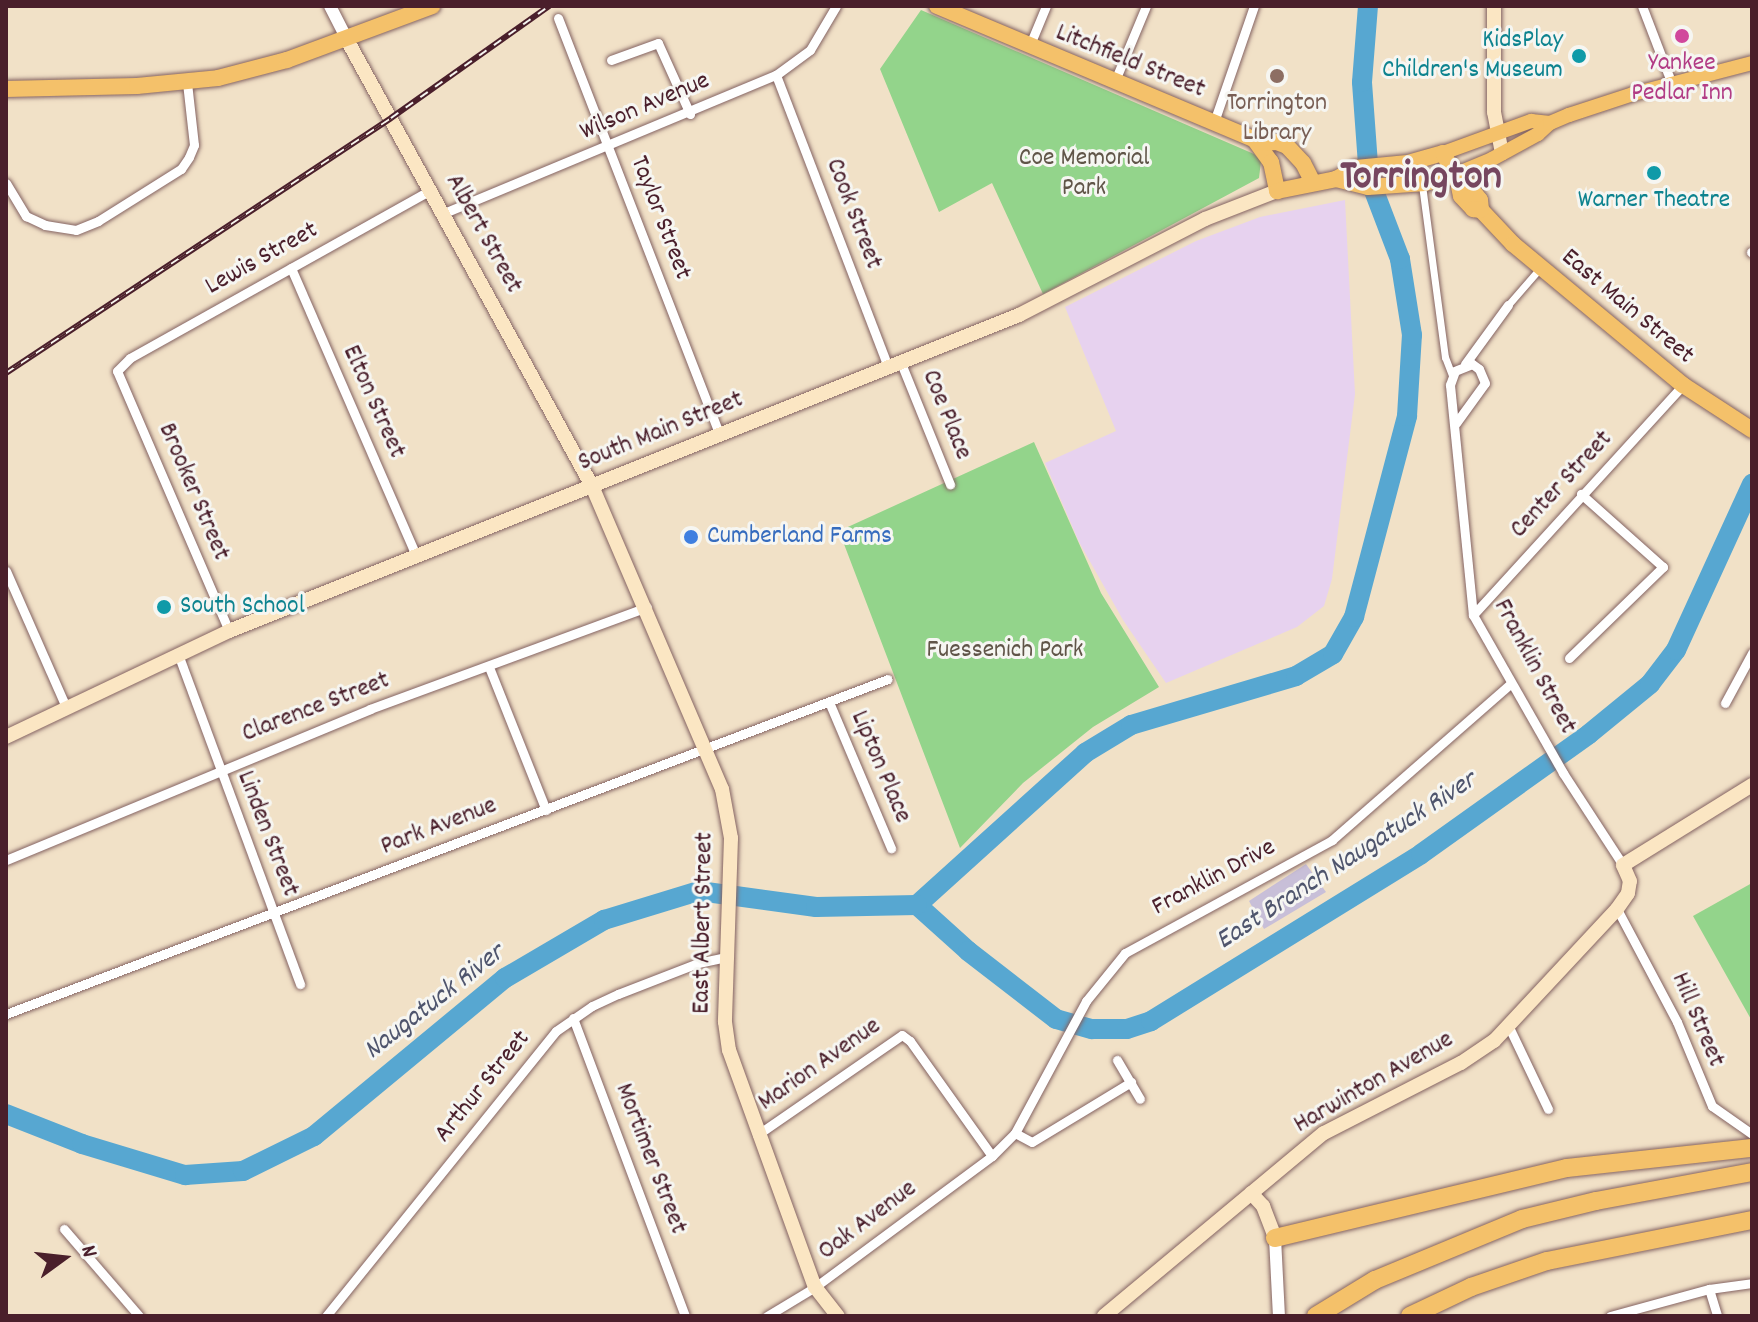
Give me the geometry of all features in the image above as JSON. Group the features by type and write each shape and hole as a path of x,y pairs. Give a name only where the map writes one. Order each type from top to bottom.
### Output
{"highway":[{"path":"6,89 187,83 243,73 432,6"},
{"name":"Litchfield Street","path":"937,6 1260,143 1277,142 1289,148 1302,161 1313,183"},
{"path":"1260,143 1274,170 1277,191"},
{"name":"South Main Street","path":"1277,191 1336,179 1359,168 1411,163 1443,153"},
{"name":"East Main Street","path":"1443,153 1452,178 1473,209 1481,210 1541,267 1683,385 1752,430"},
{"name":"South Main Street","path":"1336,179 1361,187 1452,178"},
{"path":"1275,1238 1567,1168 1749,1143"},
{"path":"1316,1316 1375,1280 1522,1219 1596,1201 1752,1172"},
{"path":"1410,1316 1471,1287 1547,1261 1752,1220"}],"main road":[{"path":"1494,6 1496,133 1502,153"},
{"name":"Albert Street","path":"346,38 592,486"},
{"path":"1443,153 1531,121 1550,123 1672,84 1752,63"},
{"path":"1452,178 1538,134 1550,123"},
{"name":"South Main Street","path":"6,737 229,631 1019,315 1205,219 1277,191"},
{"name":"East Albert Street","path":"592,486 647,607 727,806 731,838 725,1022 729,1050 757,1135 815,1287 838,1316"},
{"path":"1617,909 1628,893 1630,881 1623,865 1752,785"},
{"name":"Harwinton Avenue","path":"1104,1316 1324,1133 1461,1063 1494,1041 1617,909"},
{"path":"1251,1193 1263,1206 1275,1238"}],"street":[{"name":"Albert Street","path":"330,6 346,38"},
{"name":"Wilson Avenue","path":"444,213 690,114 776,75 810,50 836,6"},
{"path":"1029,47 1046,6"},
{"path":"1114,83 1146,6"},
{"path":"1214,122 1254,6"},
{"path":"1642,6 1672,84"},
{"name":"Taylor Street","path":"558,18 719,434"},
{"path":"611,60 658,43 690,114"},
{"name":"Cook Street","path":"776,75 894,365"},
{"path":"6,183 26,216 45,225 76,230 98,221 181,169 194,145 187,83"},
{"name":"Franklin Street","path":"1418,183 1446,360 1452,375 1450,385 1473,615 1563,773 1623,865"},
{"name":"Lewis Street","path":"117,371 130,358 431,190"},
{"path":"1452,375 1465,364 1508,305 1541,267"},
{"name":"Elton Street","path":"291,268 416,555"},
{"path":"1456,423 1485,383 1479,369 1465,364"},
{"name":"Coe Place","path":"894,365 950,484"},
{"name":"Brooker Street","path":"117,371 229,631"},
{"name":"Center Street","path":"1473,615 1683,385"},
{"path":"1569,658 1663,567 1581,494"},
{"path":"6,571 66,707"},
{"name":"Clarence Street","path":"6,860 370,709 647,607"},
{"path":"1725,703 1752,653"},
{"name":"Linden Street","path":"178,654 300,984"},
{"path":"489,667 546,810"},
{"name":"Park Avenue","path":"6,1014 888,679"},
{"name":"Franklin Drive","path":"992,1156 1015,1133 1086,1001 1125,953 1332,840 1510,684"},
{"name":"Lipton Place","path":"829,702 891,848"},
{"name":"Hill Street","path":"1617,909 1677,1022 1712,1106 1749,1143"},
{"name":"Arthur Street","path":"326,1316 556,1031 573,1018 618,994 698,963 727,957"},
{"name":"Mortimer Street","path":"573,1018 685,1316"},
{"path":"1508,1025 1548,1109"},
{"name":"Marion Avenue","path":"757,1135 902,1035 910,1041 992,1156"},
{"path":"1117,1060 1140,1099"},
{"path":"1015,1133 1032,1142 1131,1082"},
{"name":"Oak Avenue","path":"767,1316 815,1287 992,1156"},
{"path":"64,1229 139,1316"},
{"path":"1275,1238 1279,1316"},
{"path":"1610,1316 1709,1289 1752,1283"},
{"path":"1709,1289 1717,1316"}],"shaded area":[{"path":"1345,200 1355,394 1332,579 1324,606 1297,627 1166,683 1123,620 1079,542 1045,463 1116,431 1065,307 1196,241 1260,217"},
{"path":"1306,864 1326,892 1264,929 1249,901"}],"green space":[{"name":"Coe Memorial Park","path":"921,10 1254,154 1261,161 1259,178 1043,294 992,183 939,212 880,69"},
{"name":"Fuessenich Park","path":"1034,442 1101,593 1159,687 1093,727 1023,783 960,848 839,531"},
{"path":"1752,883 1752,1021 1693,916"}],"waterway":[{"path":"917,905 1085,753 1131,725 1296,676 1333,654 1354,617 1407,416 1412,335 1400,259 1369,178 1362,82 1368,6"},
{"name":"East Branch Naugatuck River","path":"917,905 968,951 1056,1019 1092,1029 1127,1029 1151,1021 1421,854 1589,734 1650,684 1676,650 1752,484"},
{"name":"Naugatuck River","path":"6,1114 82,1144 185,1175 243,1171 314,1136 505,978 604,920 699,891 816,907 917,905"}],"railway":[{"path":"6,373 391,118 549,6"}],"place":[{"name":"Yankee Pedlar Inn","path":"1682,36"},
{"name":"KidsPlay Children's Museum","path":"1579,56"},
{"name":"Torrington Library","path":"1277,76"},
{"name":"Warner Theatre","path":"1654,173"},
{"name":"Cumberland Farms","path":"691,537"},
{"name":"South School","path":"164,607"}],"district":[{"name":"Torrington","path":"1421,179"}]}
